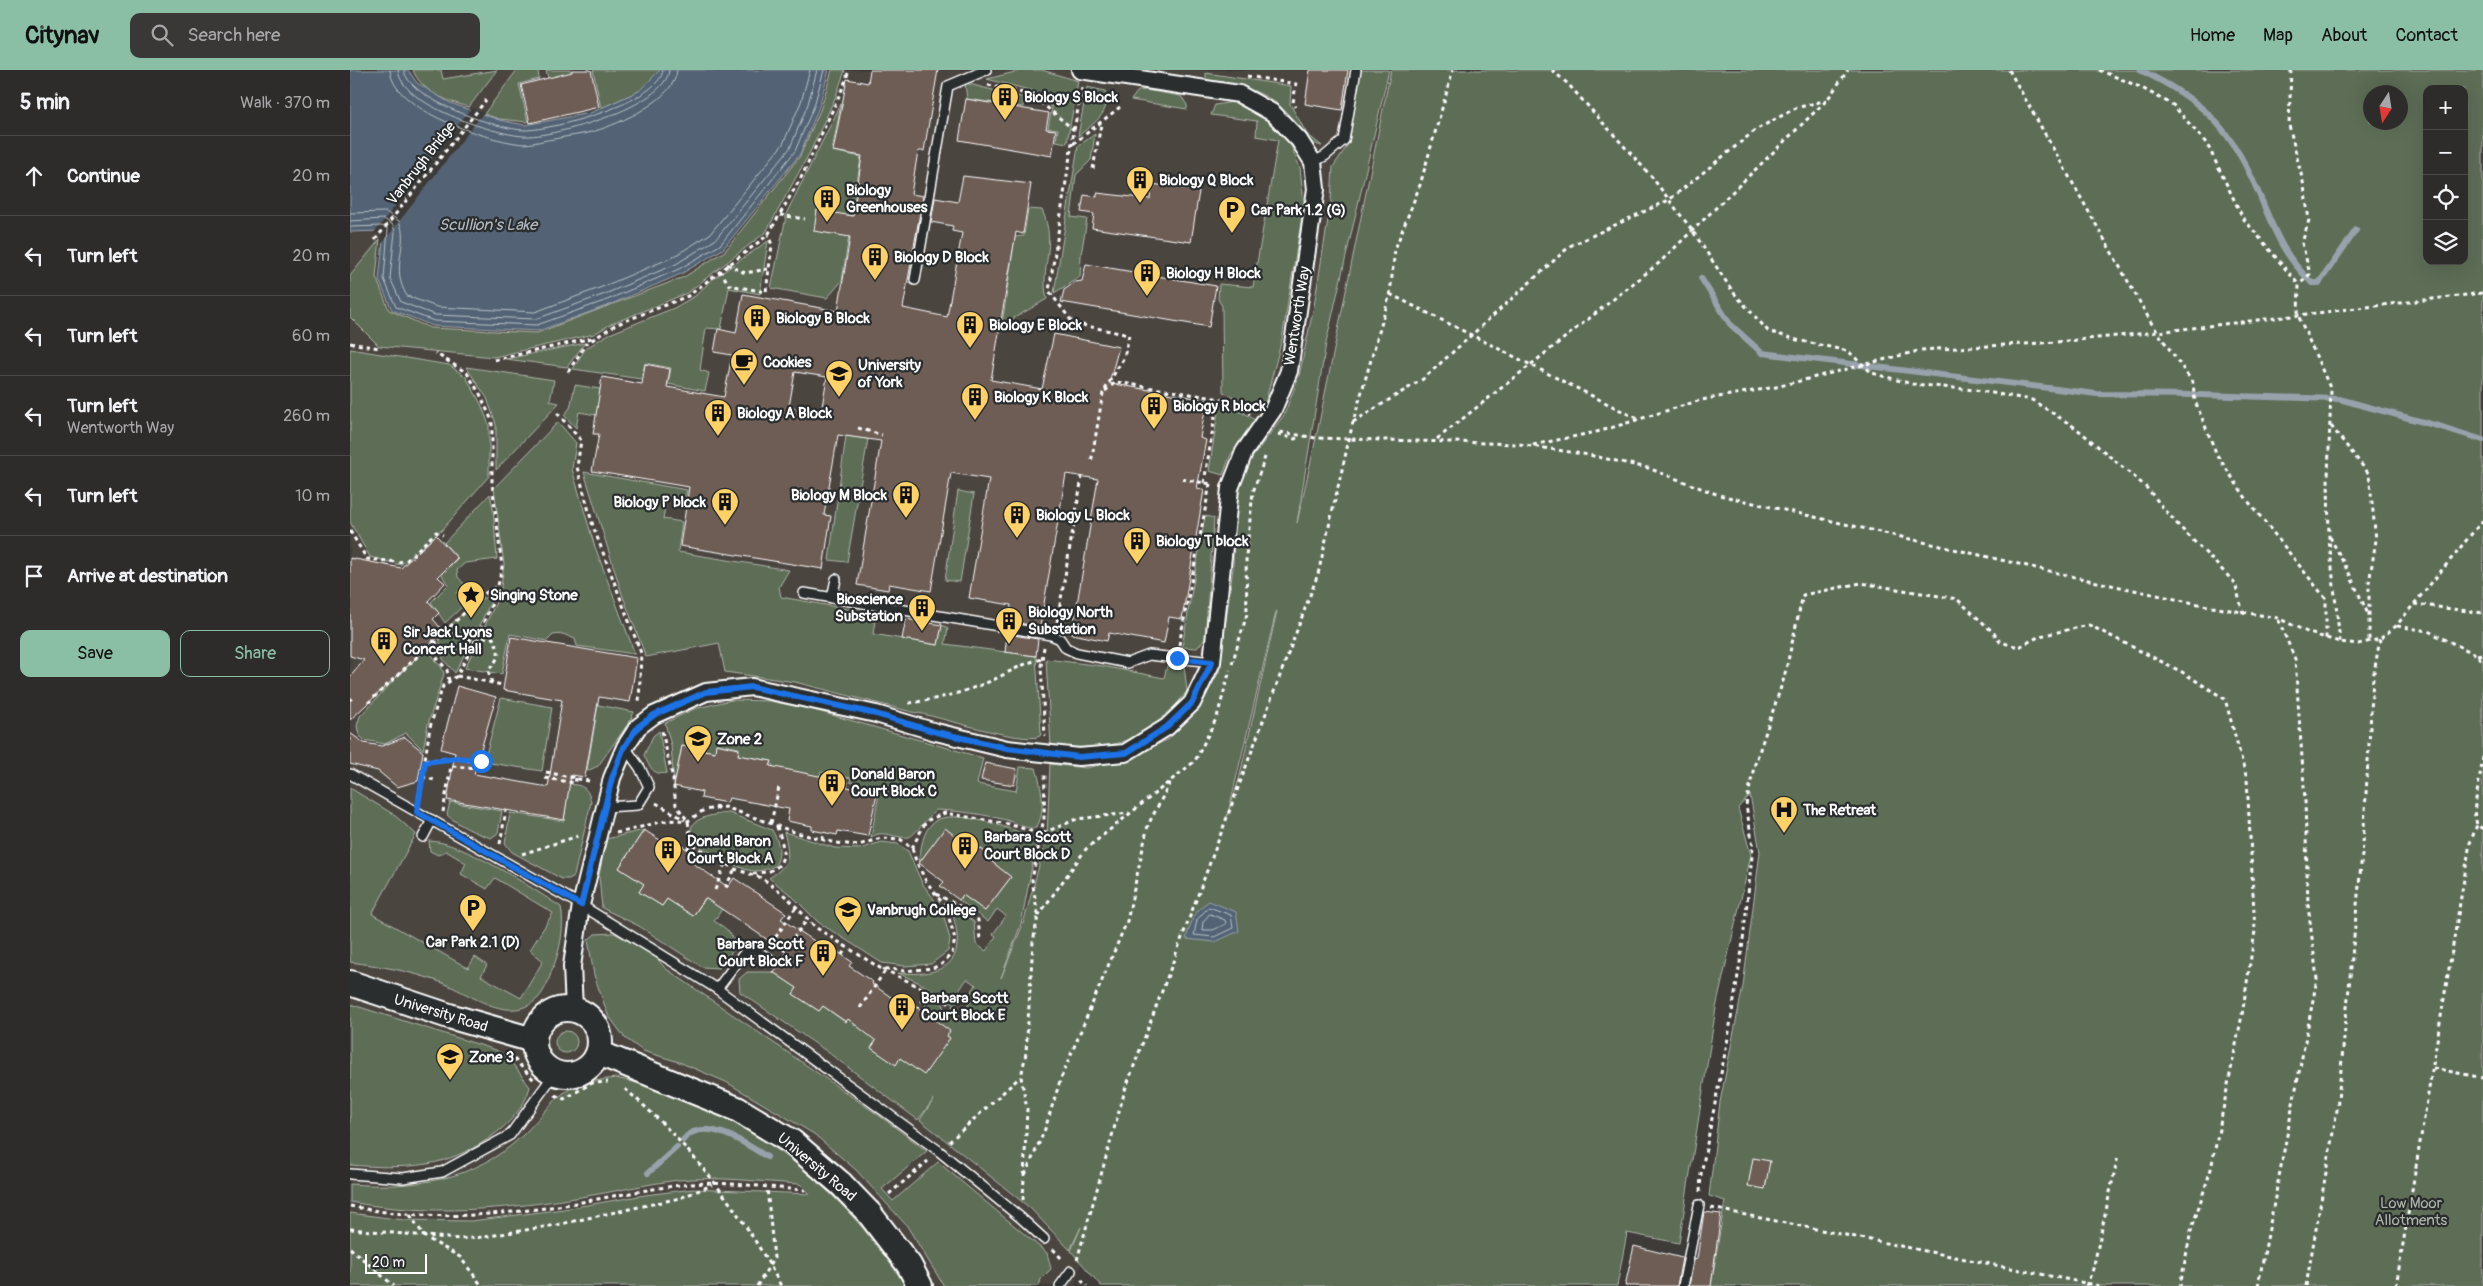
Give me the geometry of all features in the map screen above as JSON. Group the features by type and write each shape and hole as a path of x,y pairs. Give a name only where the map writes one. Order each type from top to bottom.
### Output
{"street":[{"name":"Wentworth Way","path":"574,1009 572,966 581,905 610,786 624,747 638,727 654,715 706,692 752,687 876,714 936,732 1007,748 1079,757 1126,753 1167,727 1192,703 1212,662 1230,488 1244,452 1269,427 1273,410 1289,371 1316,189 1313,162 1299,140 1273,113 1239,94 1080,70"},
{"name":"University Road","path":"350,983 449,1016 533,1040"},
{"path":"561,1009 574,1009 585,1013 596,1024 600,1035 599,1054 593,1064 579,1074 567,1076 554,1073 544,1067 537,1058 533,1040 536,1028 550,1013 561,1009"},
{"name":"University Road","path":"599,1054 737,1109 792,1142 841,1184 869,1212 909,1265 920,1286"}],"lane":[{"path":"915,280 948,86 986,70"},
{"path":"1313,162 1325,156 1344,140 1356,70"},
{"path":"832,598 836,579"},
{"path":"804,593 1051,635 1060,639 1066,648 1077,653 1128,663 1149,655 1212,662"},
{"path":"605,807 638,805 650,788 640,768 624,747"},
{"path":"350,774 581,905 717,989 939,1151 1044,1239"},
{"path":"423,837 432,820"},
{"path":"717,989 749,946 775,962"},
{"path":"350,1174 403,1178 442,1172 510,1136 554,1073"},
{"path":"1683,1286 1699,1205"},
{"path":"1060,1286 1071,1271"}],"path":[{"path":"568,372 586,344 595,337 615,325 688,296 768,234 803,174 849,70"},
{"path":"1044,1239 1071,1271 1078,1259 1088,1229 1125,1090 1318,574 1352,422 1390,294 1395,249 1420,185 1453,70"},
{"path":"1552,70 1568,84 1651,176 1692,230 1733,292 1768,331 1797,340 1848,351 1865,364 1872,373 1912,384 1975,390 2032,400 2076,428 2145,486 2178,524 2235,583 2244,612"},
{"path":"1436,440 1658,263 1827,100 1848,70"},
{"path":"2009,70 2158,332 2195,387 2195,401 2217,456 2248,501 2326,598 2326,639"},
{"path":"2100,70 2140,87 2173,105 2207,144 2243,218 2299,285 2298,315 2331,390 2328,477 2329,536 2331,578 2340,642"},
{"path":"2291,70 2289,125 2304,186 2309,220 2302,243 2310,274 2299,285"},
{"path":"974,74 977,83 1032,95 1074,130"},
{"path":"1081,93 1049,291 1073,323 1129,335 1124,357 1103,393 1091,464"},
{"name":"Vanbrugh Bridge","path":"375,240 486,100"},
{"path":"1352,422 1423,379 1469,335 1570,246 1670,200 1757,129 1796,108 1827,100"},
{"path":"1072,145 1101,124 1120,107"},
{"path":"1093,169 1101,124"},
{"path":"780,215 805,219"},
{"path":"720,270 729,285 766,292 772,245 768,234"},
{"path":"727,264 745,273 768,269"},
{"path":"1530,446 1601,431 1701,400 1776,386 1922,350 2056,342 2158,332 2483,293"},
{"path":"1390,294 1530,366 1639,419"},
{"path":"494,360 595,337"},
{"path":"350,343 379,348"},
{"path":"417,812 430,727 443,686 457,676 475,641 496,595 502,567 492,483 492,422 480,394 467,373 435,353"},
{"path":"1103,393 1116,382 1218,398 1227,400 1269,427 1300,436 1436,440 1530,446 1589,455 1648,468 1719,495 2098,582 2278,618 2326,639 2358,644 2380,639 2396,626 2483,520"},
{"path":"1204,483 1218,398"},
{"path":"557,413 581,440 577,468 593,526 641,653 639,709"},
{"path":"2330,426 2369,474 2376,540 2369,583 2369,641"},
{"path":"858,428 882,435"},
{"path":"1021,1218 1026,1109 1021,1076 1026,1053 1033,942 1038,916 1032,880 1041,834 1046,788 1043,659 1045,642 1056,626 1082,476"},
{"path":"1182,479 1215,485"},
{"path":"1177,658 1210,484"},
{"path":"350,531 353,540 367,559 399,562 407,560 436,532 443,534"},
{"path":"2329,536 2350,575 2369,617"},
{"path":"2100,1286 2086,1285 1699,1205 1701,1174 1728,1038 1742,950 1753,847 1746,805 1754,767 1784,678 1803,595 1861,583 1957,599 1993,632 2000,642 2018,647 2040,636 2089,625 2182,672 2225,698 2247,779 2255,931 2242,1015 2211,1169 2191,1231 2180,1286"},
{"path":"368,703 484,594 498,584"},
{"path":"2414,604 2483,612"},
{"path":"2258,1286 2316,979 2308,905 2305,800 2295,659 2278,618"},
{"path":"2396,626 2428,630 2477,655 2483,663"},
{"path":"444,632 475,641 485,637 493,638 500,652 498,660 488,670 492,683"},
{"path":"2306,1286 2337,1110 2363,844 2373,678 2380,639"},
{"path":"436,640 437,658 448,670 450,681"},
{"path":"2477,655 2483,654"},
{"path":"899,705 946,698 982,685 1028,662 1043,659"},
{"path":"457,676 502,685"},
{"path":"654,715 663,732 676,805 688,821 691,844 687,849"},
{"path":"425,762 457,758 481,761"},
{"path":"2396,1286 2470,843 2477,825 2474,811 2483,758"},
{"path":"445,802 451,766 479,768"},
{"path":"546,772 610,786"},
{"path":"422,778 435,780"},
{"path":"545,778 575,783 576,778"},
{"path":"1024,1178 1044,1132 1061,1078 1126,921 1148,825 1172,779"},
{"path":"752,874 771,872 783,859 784,850 773,824 779,787"},
{"path":"643,796 688,821"},
{"path":"716,809 718,802"},
{"path":"688,821 704,810 725,808 822,840 859,845 881,838 900,839 912,848 922,874 946,908 955,939 952,953 942,964 933,968 905,971 880,968"},
{"path":"497,858 506,810"},
{"path":"912,848 926,821 945,813 1008,824 1041,834 1077,819 1130,813 1086,849 1038,916"},
{"path":"2477,825 2483,829"},
{"path":"822,840 825,832"},
{"path":"691,844 735,869 762,878 796,907 807,920 862,958 924,989 953,1006"},
{"path":"715,890 725,862"},
{"path":"728,887 726,886 735,869"},
{"path":"943,897 948,892"},
{"path":"936,894 978,920 980,939"},
{"path":"763,955 796,907"},
{"path":"775,962 807,920"},
{"path":"979,933 984,930"},
{"path":"842,955 847,946"},
{"path":"860,1008 885,971"},
{"path":"918,1007 924,997 924,989"},
{"path":"2433,1068 2483,1078"},
{"path":"889,1194 1021,1076"},
{"path":"2086,1285 2093,1269 2118,1156"},
{"path":"350,1206 410,1215 454,1217 575,1203 645,1189 694,1184 805,1190"},
{"path":"350,1229 459,1239 556,1225 680,1198 715,1184"},
{"path":"715,1184 769,1263 781,1286"},
{"path":"757,1286 769,1263 774,1258 767,1188"},
{"path":"410,1215 424,1235 460,1257 482,1286"},
{"path":"350,1248 394,1286"}],"shaded area":[{"name":"University of York","path":"350,70 1396,70 1253,771 1175,982 1074,1286 350,1286"}],"green space":[{"path":"413,70 441,70 443,79 497,70 469,107 436,95 422,84"},
{"path":"517,70 538,71 539,79 519,84 528,122 499,119 484,114"},
{"path":"546,70 571,70 572,79 550,85"},
{"path":"593,70 660,70 639,91 601,108"},
{"path":"832,70 845,70 836,96 810,152 766,232 687,293 611,324 594,334 494,357 379,346 350,317 350,276 380,239 376,277 389,310 430,328 537,333 684,277 725,251 800,156 821,108"},
{"path":"1023,70 1042,70 1078,81 1067,143 1056,141 1058,129 1048,128 1052,107 1033,91 987,79"},
{"name":"Low Moor Allotments","path":"1360,70 1389,70 1326,343 1297,523 1391,70 2483,70 2483,1286 1711,1286 1725,1201 1709,1196 1720,1102 1743,986 1760,852 1750,795 1738,808 1751,855 1716,1008 1679,1243 1627,1233 1617,1286 1101,1286 1071,1251 1081,1227 1070,1250 1030,1208 920,1120 934,1099 918,1120 829,1053 740,992 739,979 747,972 773,972 797,988 793,994 819,1011 823,1006 845,1022 848,1019 876,1040 871,1048 896,1064 900,1058 924,1074 950,1038 925,1020 928,1014 923,1010 928,999 932,998 944,1005 943,1010 958,1019 971,1001 967,998 976,985 967,979 958,992 961,994 955,1004 920,983 898,973 931,972 942,968 950,962 955,953 957,941 956,927 951,909 954,907 974,922 976,944 986,951 996,936 993,934 1006,916 997,909 988,922 959,900 963,895 985,911 1011,877 987,858 989,855 972,842 968,846 945,829 919,863 927,829 935,821 944,818 969,818 1012,829 1032,837 1036,845 1021,924 1001,978 1023,924 1047,837 1050,764 1086,768 1127,759 1169,739 1200,705 1219,672 1233,568 1234,511 1246,466 1284,415 1299,376 1314,306 1331,201 1333,167 1349,143","holes":["1276,612 1239,779 1227,817"]},
{"path":"1206,73 1291,86 1290,104 1307,134 1322,146 1315,144 1309,139 1279,105 1272,100 1248,89 1206,81"},
{"path":"965,83 1024,98 1023,107 967,99"},
{"path":"1087,87 1105,91 1106,106 1100,117 1078,136"},
{"path":"1145,90 1181,96 1187,105 1187,109 1131,100 1138,91"},
{"path":"1233,102 1270,122 1290,143 1300,168 1304,203 1282,339 1263,411 1223,392 1222,306 1218,299 1219,284 1253,287 1278,140 1256,136 1257,121 1211,115 1215,105"},
{"path":"841,104 832,151 861,157 842,281 827,298 771,288 787,212"},
{"path":"1095,134 1091,160 1076,175 1071,217 1087,219 1081,255 1080,277 1054,293 1078,146"},
{"path":"1028,209 1042,210 1046,223 1049,245 1045,277 1047,299 1002,325 1015,237 1024,236"},
{"path":"768,241 760,294 729,288 721,329 706,328 700,370 709,373 705,391 668,384 671,368 645,363 641,379 573,369 585,349 607,335 674,308 695,296 713,279"},
{"path":"585,343 567,367 506,359"},
{"path":"350,349 449,365 466,377 481,404 489,425 489,476 442,530 401,565 370,557 350,522"},
{"path":"466,367 554,380 550,401 559,403 496,470 496,424 487,398"},
{"path":"575,385 606,390 596,415 579,412 576,428 564,415 570,408"},
{"path":"1219,405 1246,414 1255,420 1230,456 1223,475 1209,471"},
{"path":"558,422 576,443 572,469 594,544 635,654 577,646 575,639 563,634 553,635 547,641 510,634 502,674 465,668 500,594 504,565 494,488"},
{"path":"846,436 868,439 847,562 829,560"},
{"path":"584,472 687,490 685,499 667,496 663,519 682,522 678,552 789,570 779,587 781,597 876,614 873,634 938,645 942,625 948,628 945,644 1036,656 1040,736 1031,738 998,733 795,682 725,672 719,643 646,657 622,594"},
{"path":"958,491 974,494 960,582 945,580"},
{"path":"490,494 497,559 465,563 457,570 458,577 464,584 457,593 465,604 445,623 431,602 448,585 442,575 458,558 444,543"},
{"path":"1205,516 1214,518 1205,639 1197,648 1182,647"},
{"path":"490,596 493,598 455,673 443,659 439,636 470,607"},
{"path":"428,644 435,661 441,666 444,674 428,724 423,750 406,733 385,744 364,740 359,735 357,726 360,716"},
{"path":"1046,659 1102,666 1164,678 1168,662 1184,665 1187,691 1158,722 1143,733 1128,740 1111,745 1093,747 1051,746"},
{"path":"501,698 552,707 542,771 484,762"},
{"path":"731,700 770,701 814,710 983,758 977,784 1016,791 1020,767 1036,768 1042,798 1039,821 1036,828 1032,828 989,816 936,810 909,837 880,834 871,837 880,789 850,782 851,778 821,772 819,777 773,767 771,761 738,755 739,748 717,744 715,752 682,746 674,786 671,745 665,723 694,709"},
{"path":"598,705 634,712 630,721 598,766 587,771"},
{"path":"659,731 667,773 662,774 652,769 644,755 653,736"},
{"path":"569,784 584,788 591,802 574,876 569,879 562,879 512,852 505,843 510,813 564,821"},
{"path":"350,788 393,814 416,834 372,914 468,968 475,957 487,965 481,976 521,998 543,961 530,950 553,913 495,878 487,889 461,874 466,863 446,851 438,855 430,851 429,841 443,843 478,857 561,907 562,931 555,963 543,992 538,998 527,1006 515,1009 502,1008 489,1005 429,978 395,969 350,962"},
{"path":"450,802 502,811 498,833 491,838 474,832 457,822 447,815"},
{"path":"729,813 772,830 779,848 775,866 759,871 747,870 706,850 696,843 691,833 695,822 709,816"},
{"path":"644,830 619,868 644,884 639,892 662,906 667,899 693,916 706,898 722,909 714,921 729,932 733,938 735,948 719,968 702,967 639,926 602,908 599,876 606,839"},
{"path":"784,832 835,848 860,849 881,842 898,844 908,851 922,883 942,910 950,939 948,951 931,964 905,966 882,963 818,922 792,896 769,878 785,864 787,859 788,853"},
{"path":"614,933 654,955 665,968 877,1114 927,1151 882,1189 893,1201 938,1162 1047,1253 1051,1269 1041,1279 1039,1286 944,1286 907,1226 856,1170 814,1134 726,1082 679,1062 643,1051 625,1038 608,1015 594,975 588,940 595,934"},
{"name":"Zone 3","path":"350,1004 496,1050 509,1059 530,1087 524,1102 515,1115 489,1138 474,1148 442,1161 388,1167 350,1165"},
{"path":"566,1031 574,1034 577,1042 574,1050 566,1053 558,1050 555,1042 558,1034"},
{"path":"616,1078 654,1088 691,1102 727,1119 761,1139 793,1162 824,1187 852,1216 888,1260 905,1286 350,1286 350,1213 404,1220 471,1221 693,1189 810,1194 800,1184 693,1179 552,1202 466,1210 408,1209 350,1202 350,1184 397,1185 420,1183 442,1179 485,1163 505,1151 523,1135 562,1094 582,1084"}],"water":[{"name":"Scullion's Lake","path":"350,70 408,70 417,83 450,103 499,120 525,125 590,113 639,91 660,70 829,70 819,107 800,154 723,249 681,274 609,305 538,331 433,326 392,310 379,280 384,231 350,232"},
{"path":"1209,901 1236,912 1239,931 1215,942 1186,939 1194,917"}],"pier":[{"path":"471,108 484,112 381,245 381,233 373,234"}],"building":[{"path":"572,70 591,70 599,107 530,123 521,85 572,72"},
{"path":"870,70 938,70 924,151 918,151 911,194 923,196 903,308 947,317 962,233 952,231 953,226 931,222 935,198 958,202 963,176 1031,184 1023,234 1016,232 991,380 1042,389 1054,334 1119,347 1109,383 1207,400 1200,438 1206,440 1197,489 1204,490 1182,619 1169,617 1164,643 1109,633 1107,641 1072,634 1098,479 1066,474 1040,627 1009,621 1011,605 969,598 989,479 951,473 931,591 889,584 888,590 857,585 881,441 838,435 824,515 831,516 823,569 680,546 689,487 592,471 599,434 593,434 602,377 642,384 645,364 670,369 667,387 724,397 732,355 714,352 718,329 736,333 743,294 838,311 850,237 814,231 817,210 853,216 862,156 833,151 847,79 868,83","holes":["795,372 827,377 821,413 789,407"]},
{"path":"1310,70 1348,70 1342,110 1305,104"},
{"name":"Biology S Block","path":"966,99 1049,113 1046,129 1056,130 1052,156 959,140"},
{"name":"Biology Q Block","path":"1152,184 1199,191 1191,242 1092,228 1094,214 1081,212 1084,195 1097,197 1097,193 1150,199"},
{"name":"Biology H Block","path":"1086,264 1216,286 1209,327 1061,302 1064,290 1075,282 1082,281"},
{"name":"Sir Jack Lyons Concert Hall","path":"436,535 457,558 438,577 445,583 428,601 439,613 433,619 444,632 350,720 350,677 364,660 350,656 350,558 401,568"},
{"name":"Bioscience Substation","path":"906,619 942,625 938,645 902,639"},
{"path":"1007,634 1038,639 1036,656 1005,652"},
{"path":"511,637 637,658 630,702 599,697 585,777 571,775 564,820 447,800 455,753 441,749 457,686 496,697 474,774 548,787 562,700 503,690"},
{"path":"350,733 364,743 382,746 405,737 423,752 418,781 397,787 378,771 350,764"},
{"path":"716,744 739,749 738,755 772,761 770,766 848,782 847,787 877,793 868,836 838,831 837,835 812,830 812,826 787,821 789,809 729,798 727,803 701,798 702,792 674,786 682,746 715,752"},
{"path":"985,763 1017,769 1014,785 981,780"},
{"name":"Barbara Scott Court Block D","path":"945,828 968,846 972,842 989,855 987,858 1011,877 985,911 963,895 959,900 940,886 944,882 919,863"},
{"path":"644,830 668,845 672,840 687,849 695,855 691,862 728,887 734,878 786,913 781,919 825,948 827,944 852,962 849,966 873,982 872,984 901,1004 905,998 950,1031 947,1036 950,1038 924,1075 900,1058 896,1065 871,1048 876,1041 848,1019 846,1022 823,1006 819,1011 793,994 797,988 773,972 780,966 786,952 705,898 693,916 667,899 662,906 639,892 644,884 619,868"},
{"path":"1753,1158 1770,1161 1765,1189 1748,1186"},
{"path":"1704,1212 1721,1214 1711,1286 1689,1286 1694,1260 1697,1259"},
{"path":"1634,1246 1682,1258 1677,1286 1625,1286"}],"waterway":[{"path":"2140,70 2196,103 2223,129 2245,164 2284,248 2312,283 2319,283 2356,230"},
{"path":"1701,278 1730,324 1762,353 2097,394 2339,399 2483,440"},
{"path":"683,1140 692,1133 702,1130 713,1131 737,1139 767,1157"},
{"path":"648,1173 677,1147"}],"place":[{"name":"Biology S Block","path":"1005,121"},
{"name":"Biology Q Block","path":"1140,204"},
{"name":"Biology Greenhouses","path":"827,223"},
{"name":"Car Park 1.2 (G)","path":"1232,234"},
{"name":"Biology D Block","path":"875,281"},
{"name":"Biology H Block","path":"1147,297"},
{"name":"Biology B Block","path":"757,342"},
{"name":"Biology E Block","path":"970,349"},
{"name":"Cookies","path":"744,386"},
{"name":"University of York","path":"839,398"},
{"name":"Biology K Block","path":"975,421"},
{"name":"Biology R block","path":"1154,430"},
{"name":"Biology A Block","path":"718,437"},
{"name":"Biology M Block","path":"906,519"},
{"name":"Biology P block","path":"725,526"},
{"name":"Biology L Block","path":"1017,539"},
{"name":"Biology T block","path":"1137,565"},
{"name":"Singing Stone","path":"471,619"},
{"name":"Bioscience Substation","path":"922,632"},
{"name":"Biology North Substation","path":"1009,645"},
{"name":"Sir Jack Lyons Concert Hall","path":"384,665"},
{"name":"Zone 2","path":"698,763"},
{"name":"Donald Baron Court Block C","path":"832,807"},
{"name":"The Retreat","path":"1784,834"},
{"name":"Barbara Scott Court Block D","path":"965,870"},
{"name":"Donald Baron Court Block A","path":"668,874"},
{"name":"Car Park 2.1 (D)","path":"473,932"},
{"name":"Vanbrugh College","path":"848,934"},
{"name":"Barbara Scott Court Block F","path":"823,977"},
{"name":"Barbara Scott Court Block E","path":"902,1031"},
{"name":"Zone 3","path":"450,1081"}],"route":[{"path":"481,761 457,758 425,762 417,812 581,905 612,778 624,747 638,727 654,715 706,692 752,687 876,714 936,732 1007,748 1079,757 1126,753 1167,727 1192,703 1212,662 1177,658"}]}
